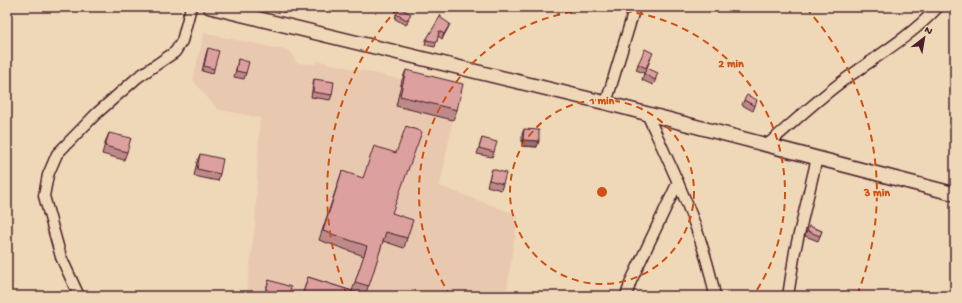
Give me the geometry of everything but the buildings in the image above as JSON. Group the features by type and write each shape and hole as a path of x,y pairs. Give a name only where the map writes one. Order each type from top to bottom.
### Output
{"main road":[{"path":"210,7 606,103 768,144 955,194"}],"street":[{"path":"79,296 61,257 44,196 48,176 57,154 96,114 138,77 175,52 182,41 191,7"},
{"path":"606,103 635,7"},
{"path":"768,144 850,76 892,48 915,30 938,7"},
{"path":"647,114 678,182 707,259 715,296"},
{"path":"788,296 795,251 817,158"},
{"path":"626,296 634,274 678,182"}],"shaded area":[{"path":"204,33 290,51 297,63 314,64 319,61 461,93 453,120 440,186 518,215 506,296 246,296 255,225 260,118 217,109 193,80"}]}
